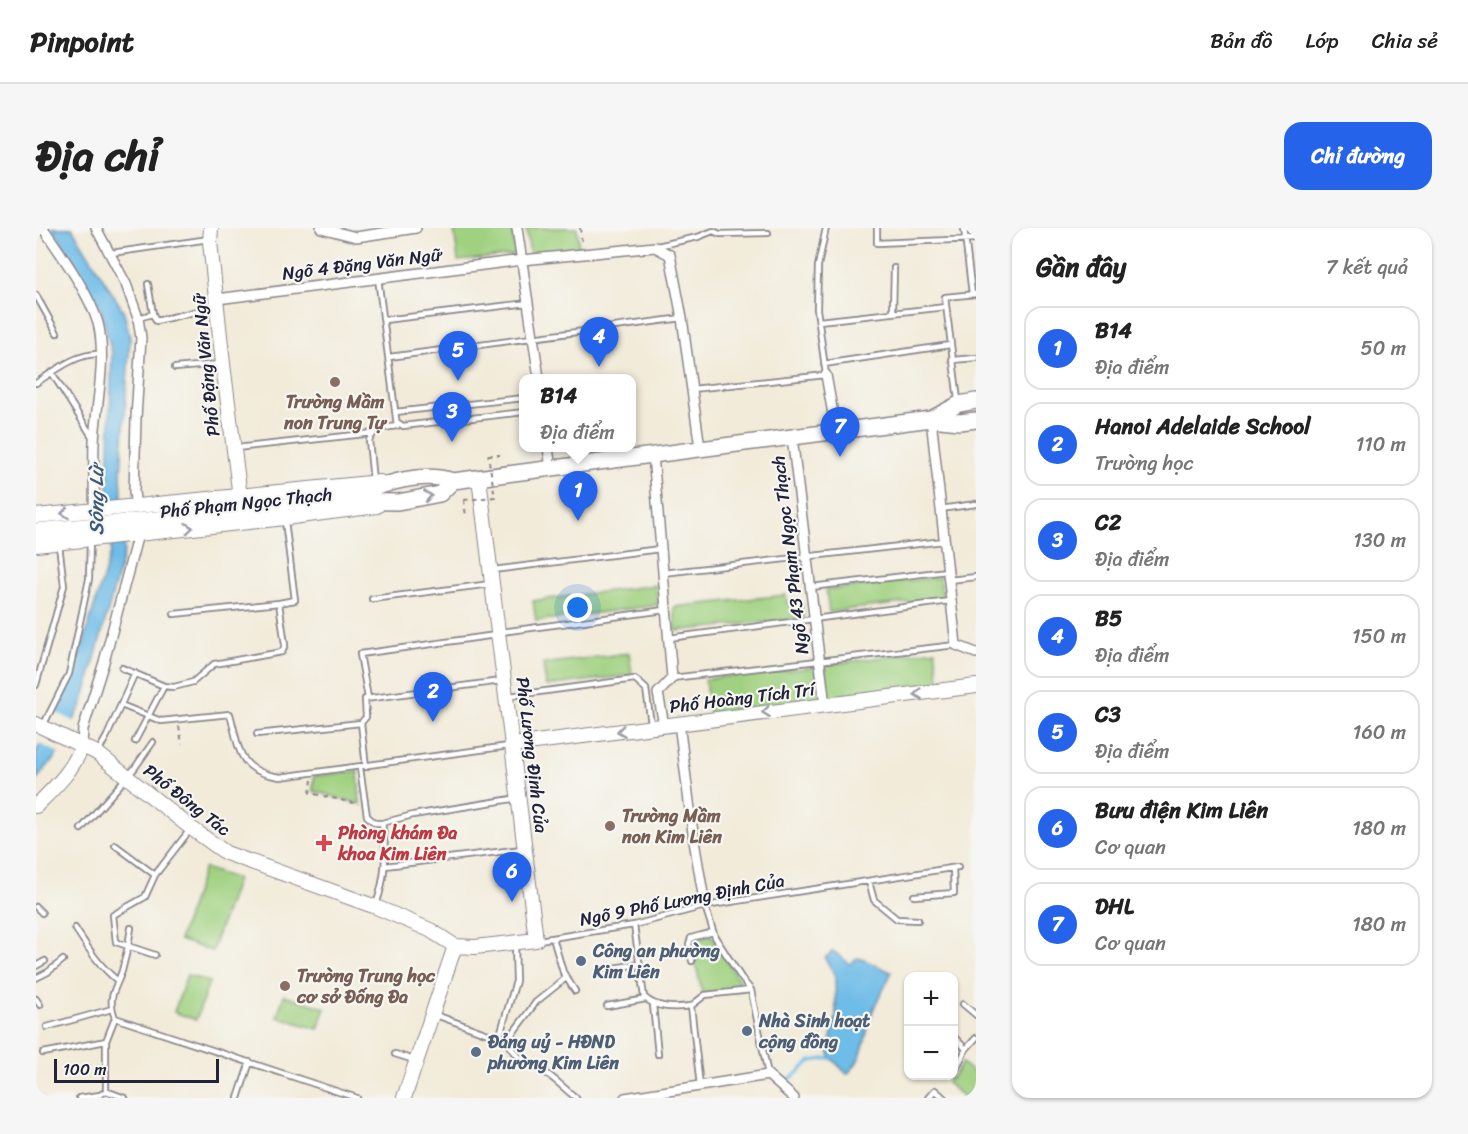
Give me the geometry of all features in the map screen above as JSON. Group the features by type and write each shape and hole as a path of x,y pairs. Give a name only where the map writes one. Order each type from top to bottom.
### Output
{"main road":[{"name":"Phố Phạm Ngọc Thạch","path":"931,419 959,404 976,401"},
{"name":"Phố Phạm Ngọc Thạch","path":"394,481 438,476 453,481 931,419 960,422 976,420"},
{"path":"336,501 394,481"},
{"name":"Phố Phạm Ngọc Thạch","path":"398,501 440,494 453,481"},
{"path":"36,531 336,501 398,501"}],"street":[{"path":"43,228 71,269 97,321 100,333 100,399 94,440 94,510"},
{"path":"96,228 126,284 138,318 141,338 134,492 136,507"},
{"path":"321,228 357,232 416,228"},
{"path":"517,228 537,374"},
{"name":"Phố Đặng Văn Ngữ","path":"211,233 223,364 240,497"},
{"path":"655,247 670,255 682,318 700,448"},
{"name":"Ngõ 4 Đặng Văn Ngữ","path":"217,303 378,278 583,253 655,247"},
{"path":"826,375 836,431"},
{"path":"931,419 956,645 976,653"},
{"name":"Ngõ 43 Phạm Ngọc Thạch","path":"792,437 825,705"},
{"path":"549,452 551,468"},
{"path":"653,455 672,678 658,693 694,841 705,906"},
{"name":"Phố Lương Định Của","path":"479,478 536,940"},
{"name":"Phố Phạm Ngọc Thạch","path":"36,516 394,481"},
{"name":"Phố Phạm Ngọc Thạch","path":"36,545 134,534 157,535 353,510 398,501"},
{"path":"36,806 65,776 78,758 77,743 104,662 134,534"},
{"name":"Phố Hoàng Tích Trí","path":"512,745 976,686"},
{"name":"Phố Đông Tác","path":"39,725 97,753 226,853 430,930 454,946"},
{"path":"404,1098 454,946 474,947 536,940"},
{"path":"625,1098 768,1075 794,1098"}],"lane":[{"path":"692,389 826,375 817,309 818,266 826,228"},
{"path":"877,228 877,243 976,239"},
{"path":"959,404 945,297 974,294 964,228"},
{"path":"655,247 713,231 720,234 768,232"},
{"path":"111,253 211,233"},
{"path":"893,312 894,268"},
{"path":"374,483 369,440 377,429 397,426 378,278"},
{"path":"148,284 156,321 217,303"},
{"path":"36,295 57,333"},
{"path":"384,320 528,303"},
{"path":"819,321 946,307"},
{"path":"138,318 153,314"},
{"path":"389,357 682,318"},
{"path":"824,364 950,345"},
{"path":"36,383 89,353 100,354"},
{"path":"952,360 976,358"},
{"path":"175,368 223,364"},
{"path":"52,373 94,440"},
{"path":"395,412 519,399"},
{"path":"397,422 403,426 519,413"},
{"path":"234,449 374,433"},
{"path":"940,509 976,504"},
{"path":"174,614 295,600 285,518"},
{"path":"39,725 69,674 89,579 93,539"},
{"path":"663,573 944,541"},
{"path":"36,685 64,586 57,543"},
{"path":"372,599 660,549"},
{"path":"810,587 947,576 976,577"},
{"path":"669,638 950,601"},
{"path":"122,668 164,686 174,687 193,682 214,664 282,652 285,645 279,603"},
{"path":"368,698 360,654 666,610"},
{"path":"672,678 956,645"},
{"path":"97,753 135,673"},
{"path":"506,696 635,679 646,689 665,725"},
{"path":"257,734 361,723 366,717 365,699 368,698 504,681"},
{"path":"135,741 164,686"},
{"path":"121,705 161,722 230,714 247,766 265,775 280,777 360,768 512,745"},
{"path":"361,723 366,767"},
{"path":"81,829 153,742"},
{"path":"360,768 364,806 367,816 375,823 518,798"},
{"path":"376,908 385,866 386,847 382,823"},
{"path":"155,955 116,942 113,915 116,911 145,897 155,875 191,828"},
{"path":"115,844 155,875"},
{"path":"385,866 525,848"},
{"name":"Ngõ 9 Phố Lương Định Của","path":"536,940 634,925 705,906 955,868 954,893 914,896"},
{"path":"869,882 874,900 897,919 918,920"},
{"path":"705,906 713,932 751,990 768,1075"},
{"path":"36,907 42,913"},
{"path":"634,925 644,997 653,1005 679,1008 692,1006 705,995 751,990"},
{"path":"75,928 93,956 106,972 118,981"},
{"path":"106,1091 106,1041 115,1018 111,995 129,946 131,928"},
{"path":"692,961 690,938 713,932"},
{"path":"553,938 563,972 575,991"},
{"path":"499,1038 516,981 515,943"},
{"path":"36,977 48,972 63,960"},
{"path":"36,966 45,961"},
{"path":"599,970 640,964"},
{"path":"507,1041 536,1002 566,978"},
{"path":"36,999 40,1005"},
{"path":"607,1006 646,999"},
{"path":"963,1004 976,1015"},
{"path":"653,1005 658,1054"},
{"path":"692,1006 700,1086"},
{"path":"47,1027 112,1010"},
{"path":"432,1014 507,1041 514,1053 524,1062 543,1071 576,1098"},
{"path":"115,1018 357,1098"},
{"path":"958,1065 966,1049 976,1038"},
{"path":"43,1053 106,1041"},
{"path":"958,1041 966,1049"},
{"path":"395,1054 416,1060"},
{"path":"238,1098 250,1062"},
{"path":"928,1098 935,1090 944,1098"},
{"path":"78,1098 100,1095 106,1091"},
{"path":"106,1091 125,1098"}],"path":[{"path":"580,228 583,253"},
{"path":"466,517 464,500 495,497 488,454 500,455"},
{"path":"178,721 182,744"},
{"path":"312,773 310,793 364,806"}],"green space":[{"path":"454,228 512,228 515,255 458,261"},
{"path":"526,228 577,228 579,248 530,254"},
{"path":"940,577 943,598 829,612 826,590"},
{"path":"655,585 658,605 536,621 533,601"},
{"path":"786,595 787,603 802,602 804,618 676,631 674,607"},
{"path":"935,650 940,685 829,700 825,665"},
{"path":"629,653 632,675 546,686 543,664"},
{"path":"816,667 820,701 709,713 705,679"},
{"path":"358,771 360,804 313,791 314,776"},
{"path":"204,868 237,879 212,951 179,940"},
{"path":"711,935 741,984 741,990 702,993 691,941"},
{"path":"187,975 209,982 196,1020 174,1012"},
{"path":"284,995 325,1008 318,1029 277,1017"},
{"path":"962,1063 976,1075 976,1098 965,1098 946,1082 958,1080 958,1070"}],"water":[{"path":"52,228 72,228 124,312 130,338 121,472 124,552 83,702 56,756 36,780 36,752 71,681 111,552 108,488 112,353 101,310"},
{"path":"833,951 850,964 857,958 891,972 873,1010 858,1060 847,1074 831,1058 828,1051 836,1016 835,975 825,958"}],"pier":[{"path":"53,711 76,722 61,754 38,743"}],"waterway":[{"path":"788,1081 811,1061 831,1058"}],"place":[{"name":"B5","path":"599,367"},
{"name":"C3","path":"458,381"},
{"name":"Trường Mầm non Trung Tự","path":"335,382"},
{"name":"C2","path":"452,442"},
{"name":"DHL","path":"840,457"},
{"name":"B14","path":"578,521"},
{"name":"Hanoi Adelaide School","path":"433,722"},
{"name":"Trường Mầm non Kim Liên","path":"610,826"},
{"name":"Phòng khám Đa khoa Kim Liên","path":"324,843"},
{"name":"Bưu điện Kim Liên","path":"512,902"},
{"name":"Công an phường Kim Liên","path":"581,961"},
{"name":"Trường Trung học cơ sở Đống Đa","path":"285,986"},
{"name":"Nhà Sinh hoạt cộng đồng","path":"747,1031"},
{"name":"Đảng uỷ - HĐND phường Kim Liên","path":"476,1052"}],"water label":[{"name":"Sông Lừ","path":"96,500"}]}
